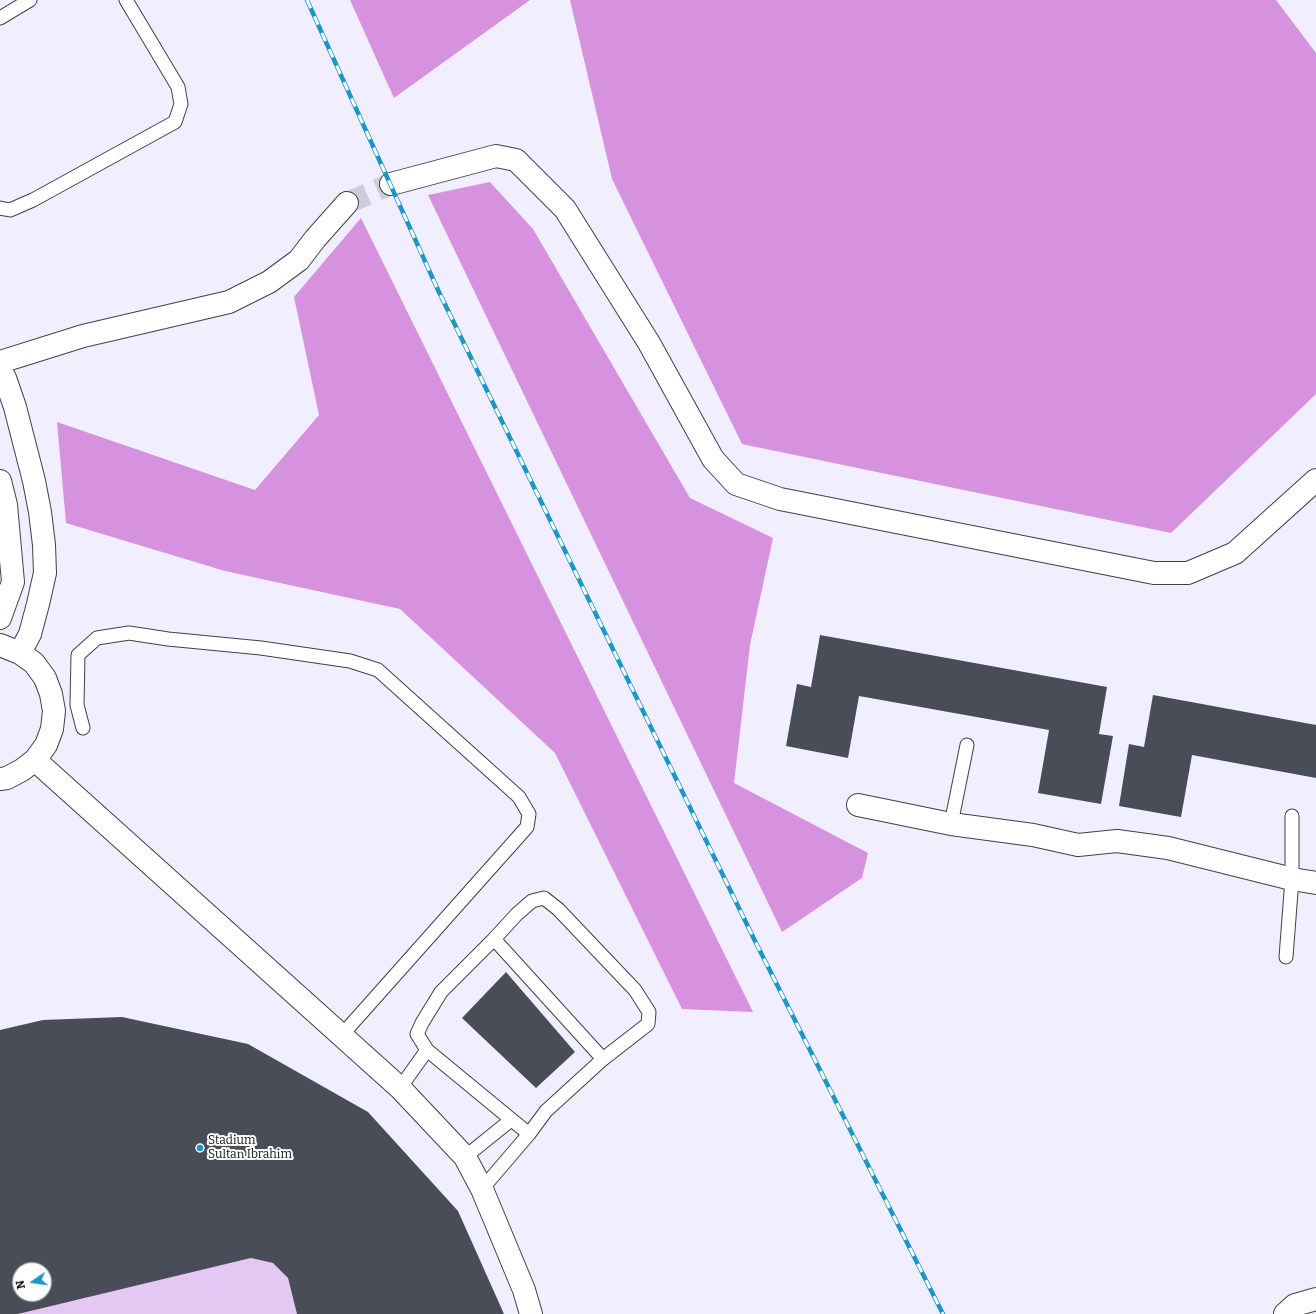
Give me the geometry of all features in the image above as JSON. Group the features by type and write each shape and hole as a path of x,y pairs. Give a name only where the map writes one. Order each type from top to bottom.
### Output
{"street":[{"path":"391,184 496,156 516,160 565,209 649,343 713,459 736,484 780,499 1154,573 1188,573 1235,553 1316,480"},
{"path":"0,362 83,336 229,302 269,282 299,260 347,203"},
{"path":"0,369 5,378 15,407 34,481 44,545 44,573 38,604 30,634 20,653"},
{"path":"0,481 6,505 12,582 0,618"},
{"path":"0,645 20,653 34,664 44,678 51,694 54,711 52,729 46,745 35,760 22,770 7,778 0,779"},
{"path":"35,760 400,1088 465,1157 482,1188 524,1290 532,1314"},
{"path":"858,805 952,824 1033,835 1078,845 1117,841 1168,848 1316,884"},
{"path":"1285,1314 1295,1305 1316,1299"}],"lane":[{"path":"0,18 30,0"},
{"path":"0,208 10,210 33,200 175,122 181,104 178,87 126,0"},
{"path":"83,728 77,705 78,654 97,638 130,633 168,639 261,648 343,660 378,670 519,797 529,814 527,827 341,1036"},
{"path":"952,824 967,745"},
{"path":"1286,957 1292,879 1292,816"},
{"path":"482,1188 528,1134 546,1111 603,1059 648,1024 649,1012 635,990 558,909 544,898 532,901 517,914 441,992 417,1034 427,1050 528,1134"},
{"path":"494,939 603,1059"},
{"path":"400,1088 427,1050"},
{"path":"465,1157 510,1120"}],"shaded area":[{"path":"350,0 530,0 394,98"},
{"path":"570,0 1276,0 1316,53 1316,394 1171,533 742,444 612,179"},
{"path":"490,182 533,229 690,498 773,538 750,645 734,783 868,853 862,878 782,932 428,195"},
{"path":"361,218 753,1012 682,1009 555,753 400,609 225,571 66,523 57,422 255,490 319,415 294,297"},
{"path":"251,1258 273,1263 288,1278 297,1314 18,1314"}],"building":[{"path":"820,635 1107,687 1099,734 1113,736 1101,804 1038,793 1049,730 859,696 848,758 786,746 797,684 811,687"},
{"path":"1153,695 1316,725 1316,778 1192,755 1181,817 1119,806 1129,744 1144,747"},
{"path":"506,972 575,1052 536,1088 462,1018"},
{"name":"Stadium Sultan Ibrahim","path":"122,1017 248,1044 368,1112 458,1211 504,1314 297,1314 288,1278 273,1263 251,1258 18,1314 0,1314 0,1030 43,1020"}],"tunnel":[{"path":"347,203 391,184"}],"railway":[{"path":"307,0 438,290 755,941 943,1314"}],"place":[{"name":"Stadium Sultan Ibrahim","path":"200,1148"}]}
